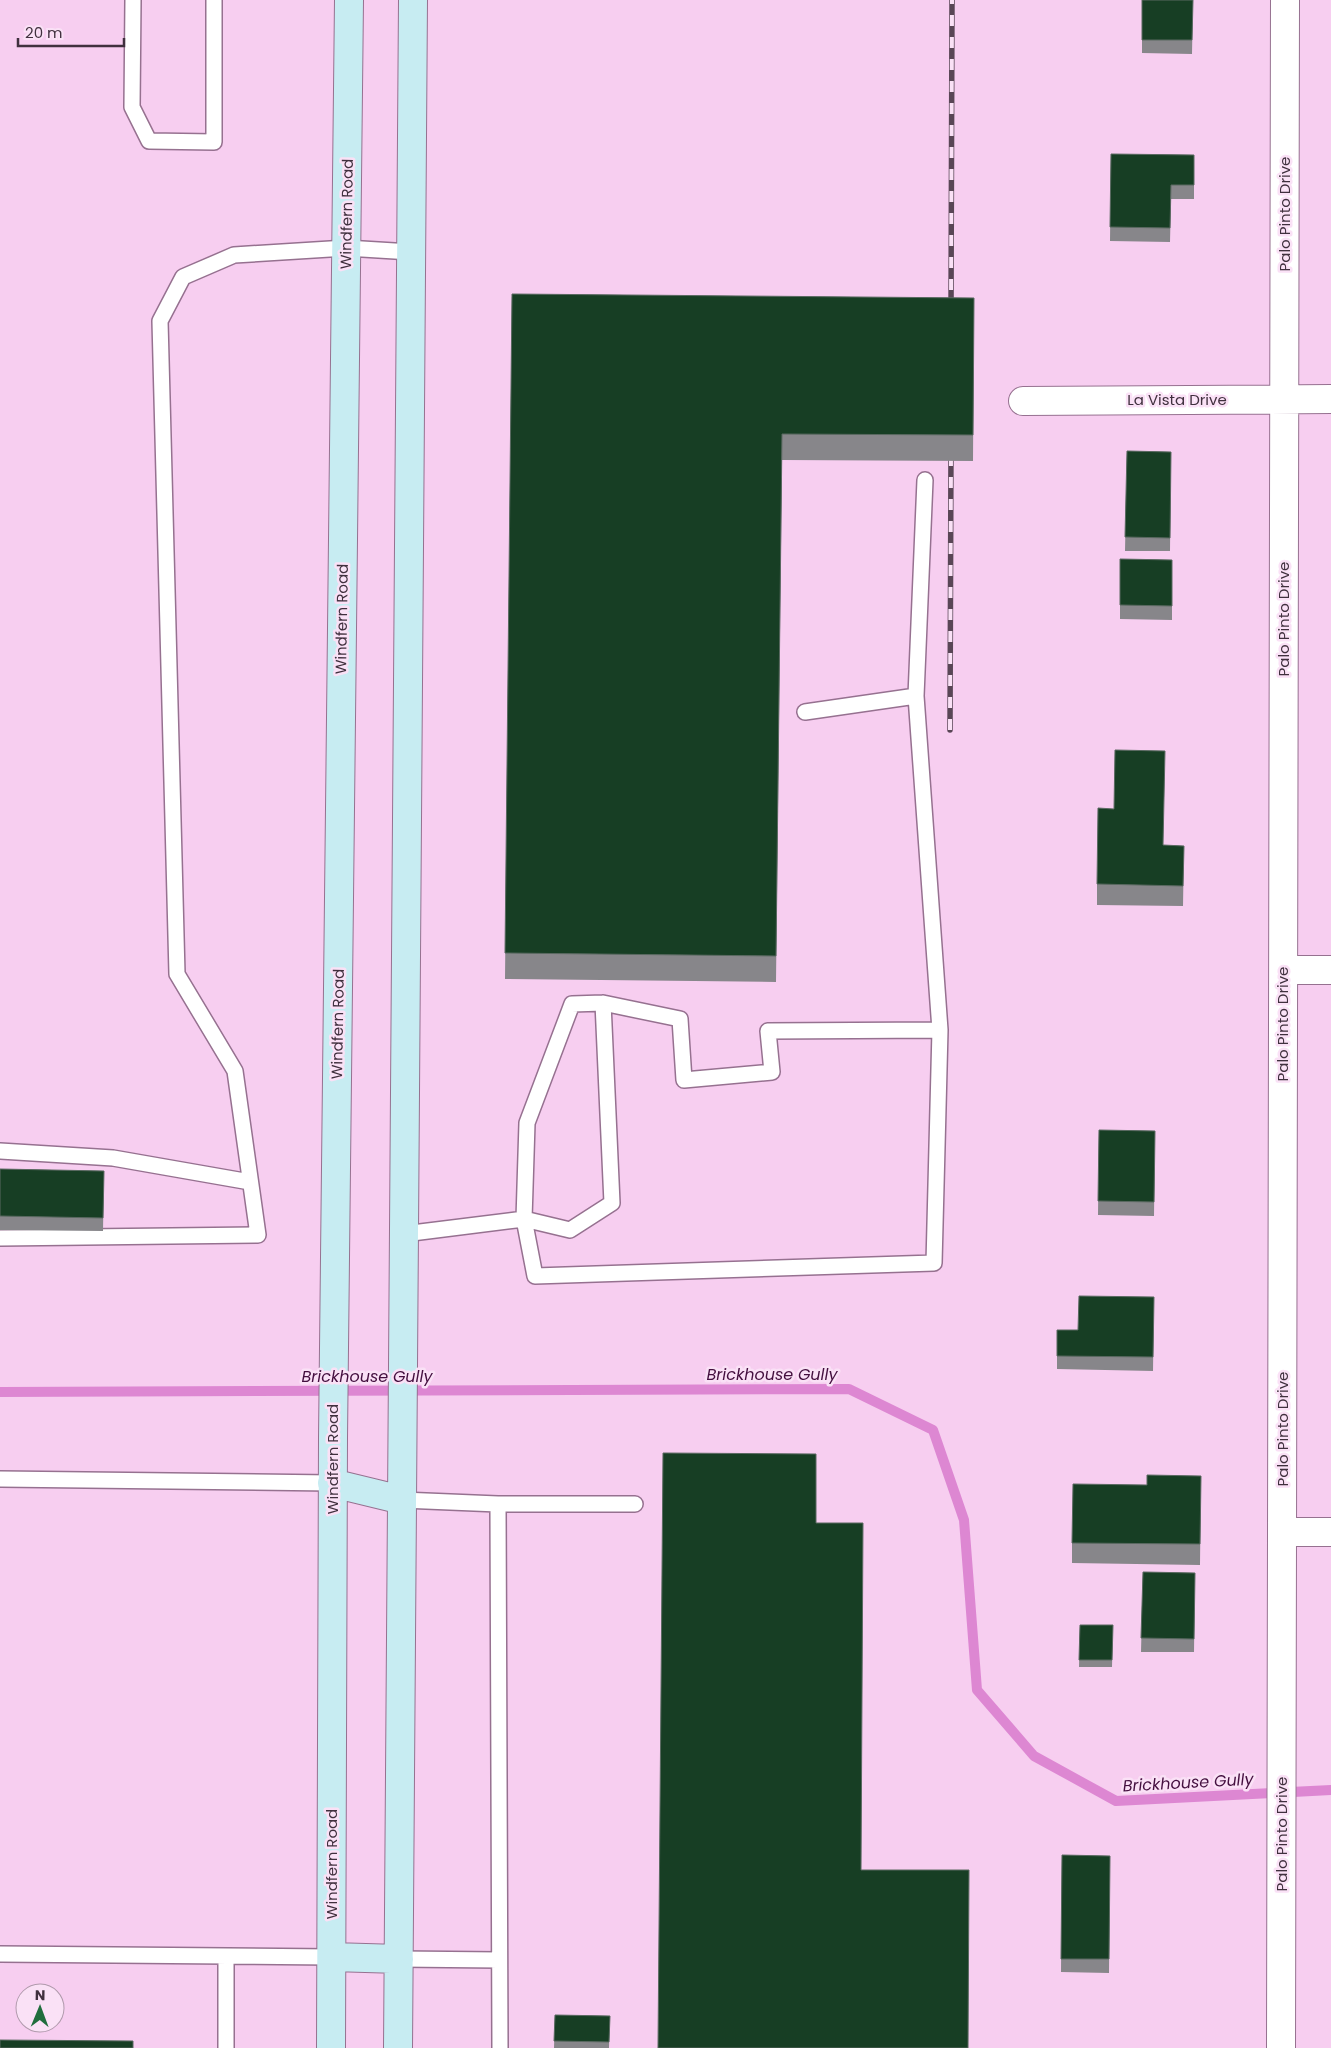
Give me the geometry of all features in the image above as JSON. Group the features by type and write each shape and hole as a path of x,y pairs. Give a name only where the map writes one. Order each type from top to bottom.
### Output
{"street":[{"name":"Windfern Road","path":"331,2048 332,1483 349,0"},
{"path":"398,2048 413,0"},
{"name":"Palo Pinto Drive","path":"1281,2048 1283,1829 1285,0"},
{"name":"La Vista Drive","path":"1023,400 1331,399"},
{"path":"1284,970 1331,970"},
{"path":"332,1483 402,1500"},
{"path":"1282,1532 1331,1532"},
{"path":"332,1957 399,1959"}],"lane":[{"path":"133,0 132,107 149,142 214,142 214,0"},
{"path":"0,1238 258,1235 235,1071 177,974 160,321 183,277 234,256 346,248 411,252"},
{"path":"925,480 916,696 940,1030 934,1264 535,1276 524,1219 527,1123 572,1004 603,1003 680,1019 684,1080 772,1072 768,1031 940,1030"},
{"path":"805,712 916,696"},
{"path":"404,1234 524,1219 570,1230 612,1203 603,1003"},
{"path":"0,1151 113,1158 250,1182"},
{"path":"0,1478 332,1483"},
{"path":"402,1500 498,1504 634,1504"},
{"path":"498,1504 500,2048"},
{"path":"0,1954 332,1957"},
{"path":"226,1956 226,2048"},
{"path":"399,1959 499,1960"}],"building":[{"path":"1142,0 1193,0 1192,40 1142,40"},
{"path":"1111,154 1194,155 1194,185 1171,185 1170,228 1110,227"},
{"path":"512,294 974,298 973,435 782,434 776,956 505,953"},
{"path":"1127,451 1171,452 1170,538 1125,537"},
{"path":"1120,559 1172,560 1172,606 1120,605"},
{"path":"1115,750 1165,751 1163,845 1184,846 1183,886 1097,884 1098,808 1114,809"},
{"path":"1099,1130 1155,1131 1154,1202 1098,1201"},
{"path":"0,1169 104,1171 103,1218 0,1216"},
{"path":"1079,1296 1154,1297 1153,1357 1057,1356 1057,1330 1078,1330"},
{"path":"663,1453 816,1454 816,1523 863,1523 861,1870 969,1870 968,2048 658,2048"},
{"path":"1147,1475 1201,1476 1200,1544 1072,1543 1073,1484 1147,1485"},
{"path":"1143,1572 1195,1573 1194,1639 1141,1638"},
{"path":"1080,1625 1113,1625 1112,1660 1079,1660"},
{"path":"1062,1855 1110,1856 1109,1959 1061,1959"},
{"path":"555,2015 610,2016 609,2042 554,2041"},
{"path":"0,2040 133,2041 133,2048 0,2048"}],"waterway":[{"name":"Brickhouse Gully","path":"0,1392 849,1389 933,1430 964,1520 977,1690 1034,1756 1116,1801 1331,1790"}],"railway":[{"path":"951,312 952,0"},
{"path":"950,730 951,447"}]}
